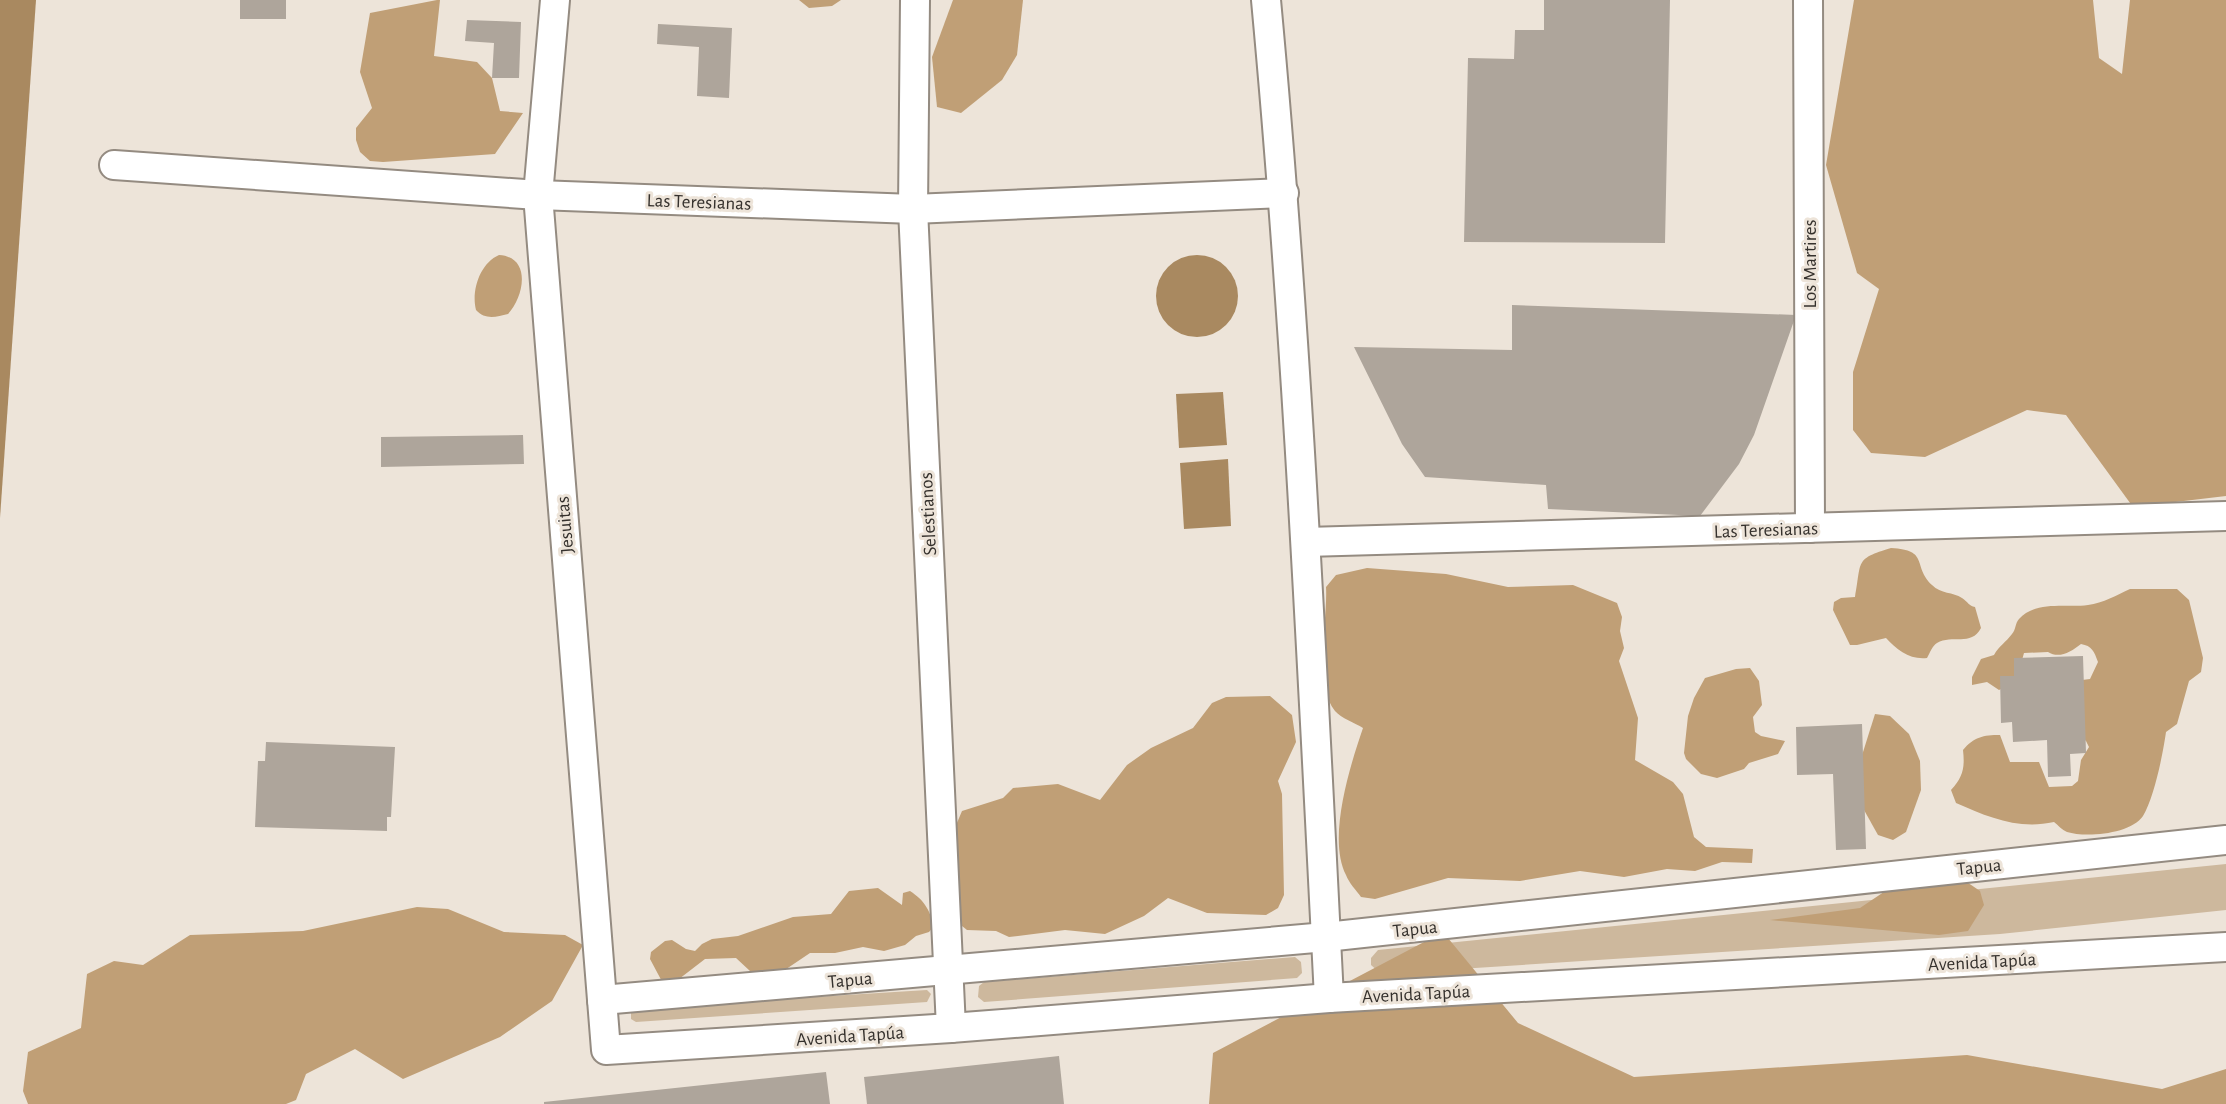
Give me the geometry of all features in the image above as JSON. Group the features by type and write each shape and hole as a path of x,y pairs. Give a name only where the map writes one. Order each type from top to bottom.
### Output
{"street":[{"name":"Jesuitas","path":"555,0 538,195 606,1049"},
{"name":"Selestianos","path":"915,0 913,209 951,1028"},
{"path":"1266,0 1284,193 1306,542 1329,998"},
{"name":"Los Martires","path":"1808,0 1810,528"},
{"name":"Las Teresianas","path":"114,165 538,195 913,209 1284,193"},
{"name":"Las Teresianas","path":"1306,542 2226,516"},
{"name":"Tapua","path":"602,1000 1326,937 2226,839"},
{"name":"Avenida Tapúa","path":"606,1049 951,1028 1329,998 2226,947"}],"shaded area":[{"path":"0,0 36,0 0,518"},
{"path":"440,0 434,56 477,62 492,78 500,111 523,113 495,154 370,161 360,152 356,128 372,108 360,72 370,13"},
{"path":"799,0 841,0 832,6 809,8"},
{"path":"953,0 1023,0 1017,55 1002,80 961,113 937,107 932,57"},
{"path":"1854,0 2093,0 2099,58 2122,74 2130,0 2226,0 2226,496 2133,507 2066,415 2027,410 1925,457 1871,453 1853,430 1853,372 1879,289 1857,273 1826,165"},
{"path":"499,255 510,257 517,263 521,270 521,288 514,307 508,314 487,316 476,310 476,286 487,264"},
{"path":"1197,255 1213,258 1226,267 1235,280 1238,296 1235,312 1226,325 1213,334 1197,337 1181,334 1168,325 1159,312 1156,296 1159,280 1168,267 1181,258"},
{"path":"1223,392 1227,445 1179,448 1176,394"},
{"path":"1228,459 1231,526 1184,529 1180,463"},
{"path":"1891,548 1911,552 1919,560 1932,585 1964,599 1975,607 1981,628 1977,634 1967,639 1937,643 1927,658 1904,653 1886,638 1850,645 1833,610 1834,602 1841,598 1855,597 1862,563 1871,555"},
{"path":"1367,568 1446,574 1508,587 1573,585 1617,603 1622,617 1620,631 1624,648 1619,661 1638,718 1635,760 1673,782 1683,794 1694,837 1706,847 1753,849 1752,863 1722,862 1695,871 1667,869 1624,877 1580,871 1520,881 1448,878 1375,899 1361,897 1346,875 1339,842 1342,802 1363,728 1338,714 1328,699 1323,651 1326,587 1336,575"},
{"path":"2130,589 2177,589 2189,600 2203,658 2201,672 2189,681 2177,724 2166,732 2154,787 2143,816 2119,831 2085,835 2067,832 2054,822 2028,824 2004,821 1956,803 1951,790 1962,772 1963,750 1971,742 1984,736 2000,735 2010,762 2039,762 2049,787 2072,786 2078,781 2081,760 2089,747 2070,726 2074,681 2090,679 2098,662 2090,648 2081,644 2061,655 2048,652 2024,653 2014,680 1999,690 1987,682 1972,685 1972,677 1981,659 1994,655 2026,613 2043,607 2094,604"},
{"path":"1750,668 1759,681 1762,705 1753,717 1755,732 1761,736 1785,741 1778,754 1749,763 1744,769 1717,778 1701,774 1686,759 1684,753 1688,716 1694,698 1705,678"},
{"path":"1270,696 1292,715 1296,742 1278,781 1282,794 1284,895 1278,908 1266,915 1207,913 1168,898 1144,916 1105,934 1065,930 1009,937 996,931 967,930 957,922 951,837 962,811 1003,798 1013,788 1058,784 1100,800 1127,765 1151,748 1193,728 1212,703 1226,697"},
{"path":"1875,714 1890,716 1909,734 1920,761 1921,790 1906,832 1893,840 1878,835 1864,810 1858,768"},
{"path":"1933,859 1980,891 1984,905 1968,931 1939,935 1770,920 1860,908"},
{"path":"2226,864 2226,910 2000,934 1381,974 1371,965 1371,958 1378,950"},
{"path":"878,888 902,905 903,893 910,891 926,906 934,926 929,932 916,936 905,945 884,951 863,947 835,953 810,953 764,984 736,958 705,959 666,989 650,959 651,952 665,941 672,940 695,951 712,939 738,936 793,917 831,914 849,891"},
{"path":"417,907 448,909 504,932 565,935 583,945 552,1001 500,1037 403,1079 355,1049 306,1074 296,1100 286,1104 28,1104 23,1091 28,1052 81,1028 87,974 114,961 143,965 190,935 303,931"},
{"path":"1443,932 1518,1023 1634,1077 1967,1055 2162,1089 2226,1069 2226,1104 1209,1104 1213,1053"},
{"path":"1295,957 1301,962 1302,973 1297,978 984,1002 978,997 979,986 984,982"},
{"path":"927,990 931,994 927,1002 636,1022 631,1019 631,1012 636,1008"}],"building":[{"path":"240,0 286,0 286,19 240,19"},
{"path":"1544,0 1670,0 1665,243 1464,242 1468,58 1514,59 1515,30 1544,30"},
{"path":"467,20 521,22 519,78 492,78 494,43 465,41"},
{"path":"658,24 732,28 729,98 697,96 699,47 657,44"},
{"path":"1512,305 1796,315 1754,435 1739,464 1700,516 1548,509 1546,485 1425,477 1402,444 1354,347 1512,350"},
{"path":"523,435 524,464 381,467 381,437"},
{"path":"2083,656 2086,753 2070,754 2071,776 2048,777 2047,740 2013,742 2012,722 2001,723 2000,676 2014,676 2014,658"},
{"path":"1862,724 1866,849 1836,850 1833,774 1797,775 1796,727"},
{"path":"266,742 395,747 391,817 387,817 387,831 255,827 258,761 265,761"},
{"path":"1059,1056 1064,1104 867,1104 864,1077"},
{"path":"826,1072 830,1104 544,1104 544,1102"}]}
